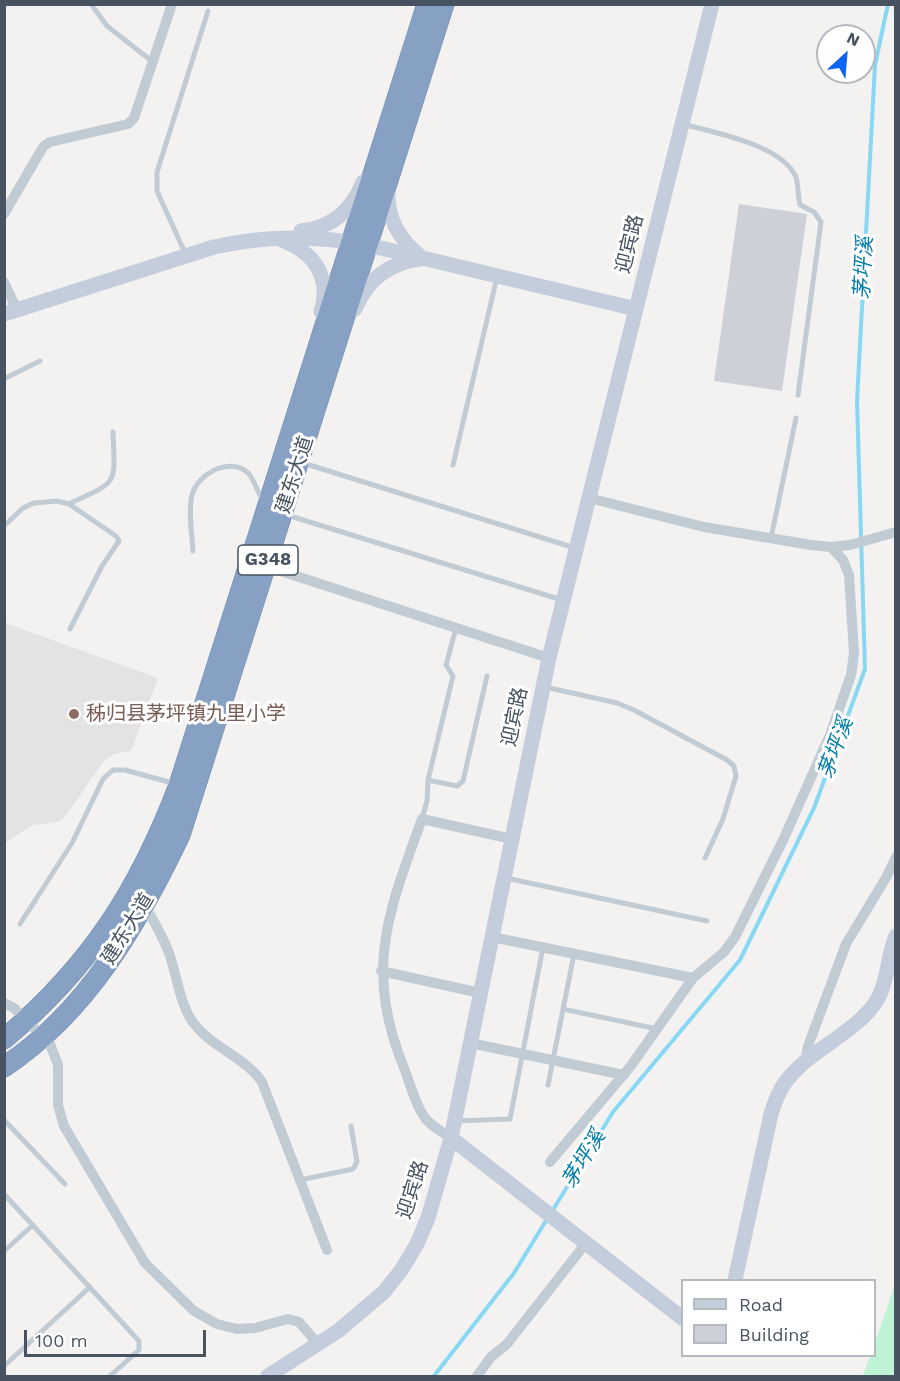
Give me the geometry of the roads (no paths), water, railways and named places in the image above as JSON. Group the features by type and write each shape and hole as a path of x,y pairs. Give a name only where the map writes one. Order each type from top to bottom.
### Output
{"highway":[{"name":"建东大道","path":"4,1067 43,1036 83,996 111,959 145,906 180,835 187,788 359,244 386,133 427,4"},
{"name":"建东大道","path":"359,244 388,181 444,4"},
{"name":"建东大道","path":"4,1039 27,1020 76,970 97,944 129,894 163,827 187,788"}],"main road":[{"name":"迎宾路","path":"268,1377 362,1312 384,1292 402,1269 417,1244 428,1218 451,1138 549,658 712,4"},
{"path":"273,237 293,231 316,229 336,220 344,213 357,196 386,133"},
{"path":"388,181 388,205 395,227 407,244 423,259"},
{"path":"11,312 186,255 243,240 303,236 359,244 636,309"},
{"path":"273,237 299,248 313,261 322,277 325,295 318,323 323,358"},
{"path":"323,358 349,328 362,293 373,279 396,265 423,259"},
{"path":"735,1279 771,1114 783,1085 805,1062 863,1016 881,993 891,979 890,951 896,936"},
{"path":"451,1138 681,1317"}],"street":[{"path":"4,214 43,147 50,142 128,124 134,118 172,4"},
{"path":"4,282 11,312"},
{"path":"589,498 698,525 831,547 850,545 892,533"},
{"path":"550,1162 624,1075 693,978 724,952 735,937 784,838 830,735 851,675 854,654 849,575 843,560 831,547"},
{"path":"258,564 549,658"},
{"path":"451,1138 423,1117 395,1046 381,971 385,931 395,893 422,819 512,838"},
{"path":"805,1062 808,1046 846,944 896,857"},
{"path":"129,894 145,906 165,942 186,1011 194,1023 204,1034 252,1069 262,1082 327,1250"},
{"path":"492,937 693,978"},
{"path":"381,971 480,993"},
{"path":"4,1003 14,1008 50,1044 58,1065 58,1106 64,1126 145,1263 194,1311 217,1324 237,1329 255,1328 288,1319 299,1322 318,1344"},
{"path":"470,1042 624,1075"},
{"path":"477,1377 491,1357 507,1344 586,1243"}],"lane":[{"path":"91,4 107,26 153,62"},
{"path":"186,255 157,191 157,172 208,11"},
{"path":"682,123 759,147 781,159 796,178 800,205 814,212 821,222 798,395"},
{"path":"453,465 497,276"},
{"path":"4,379 40,361"},
{"path":"771,538 796,418"},
{"path":"69,504 108,486 115,474 113,432"},
{"path":"291,459 576,548"},
{"path":"193,551 190,507 192,492 202,478 224,466 237,468 248,474 275,511 563,601"},
{"path":"4,526 23,508 34,503 57,501 69,504 116,536 119,541 102,566 70,628"},
{"path":"422,819 427,801 428,780 453,676 446,665 456,628"},
{"path":"428,780 457,786 464,781 488,676"},
{"path":"543,686 634,710 727,760 734,766 736,776 728,807 705,858"},
{"path":"20,924 72,843 103,779 113,770 125,770 187,788"},
{"path":"504,877 707,921"},
{"path":"454,1121 510,1119 543,948"},
{"path":"548,1085 574,954"},
{"path":"563,1009 657,1029"},
{"path":"4,1120 65,1184"},
{"path":"300,1180 353,1169 357,1162 351,1126"},
{"path":"4,1194 139,1341 139,1350 110,1377"},
{"path":"4,1251 33,1225"},
{"path":"4,1366 90,1287"}],"waterway":[{"name":"茅坪溪","path":"551,1213 613,1112 740,960 814,808 865,669 857,401 875,65 888,4"},
{"name":"茅坪溪","path":"434,1376 514,1273 547,1219"}],"place":[{"name":"秭归县茅坪镇九里小学","path":"74,714"}]}
